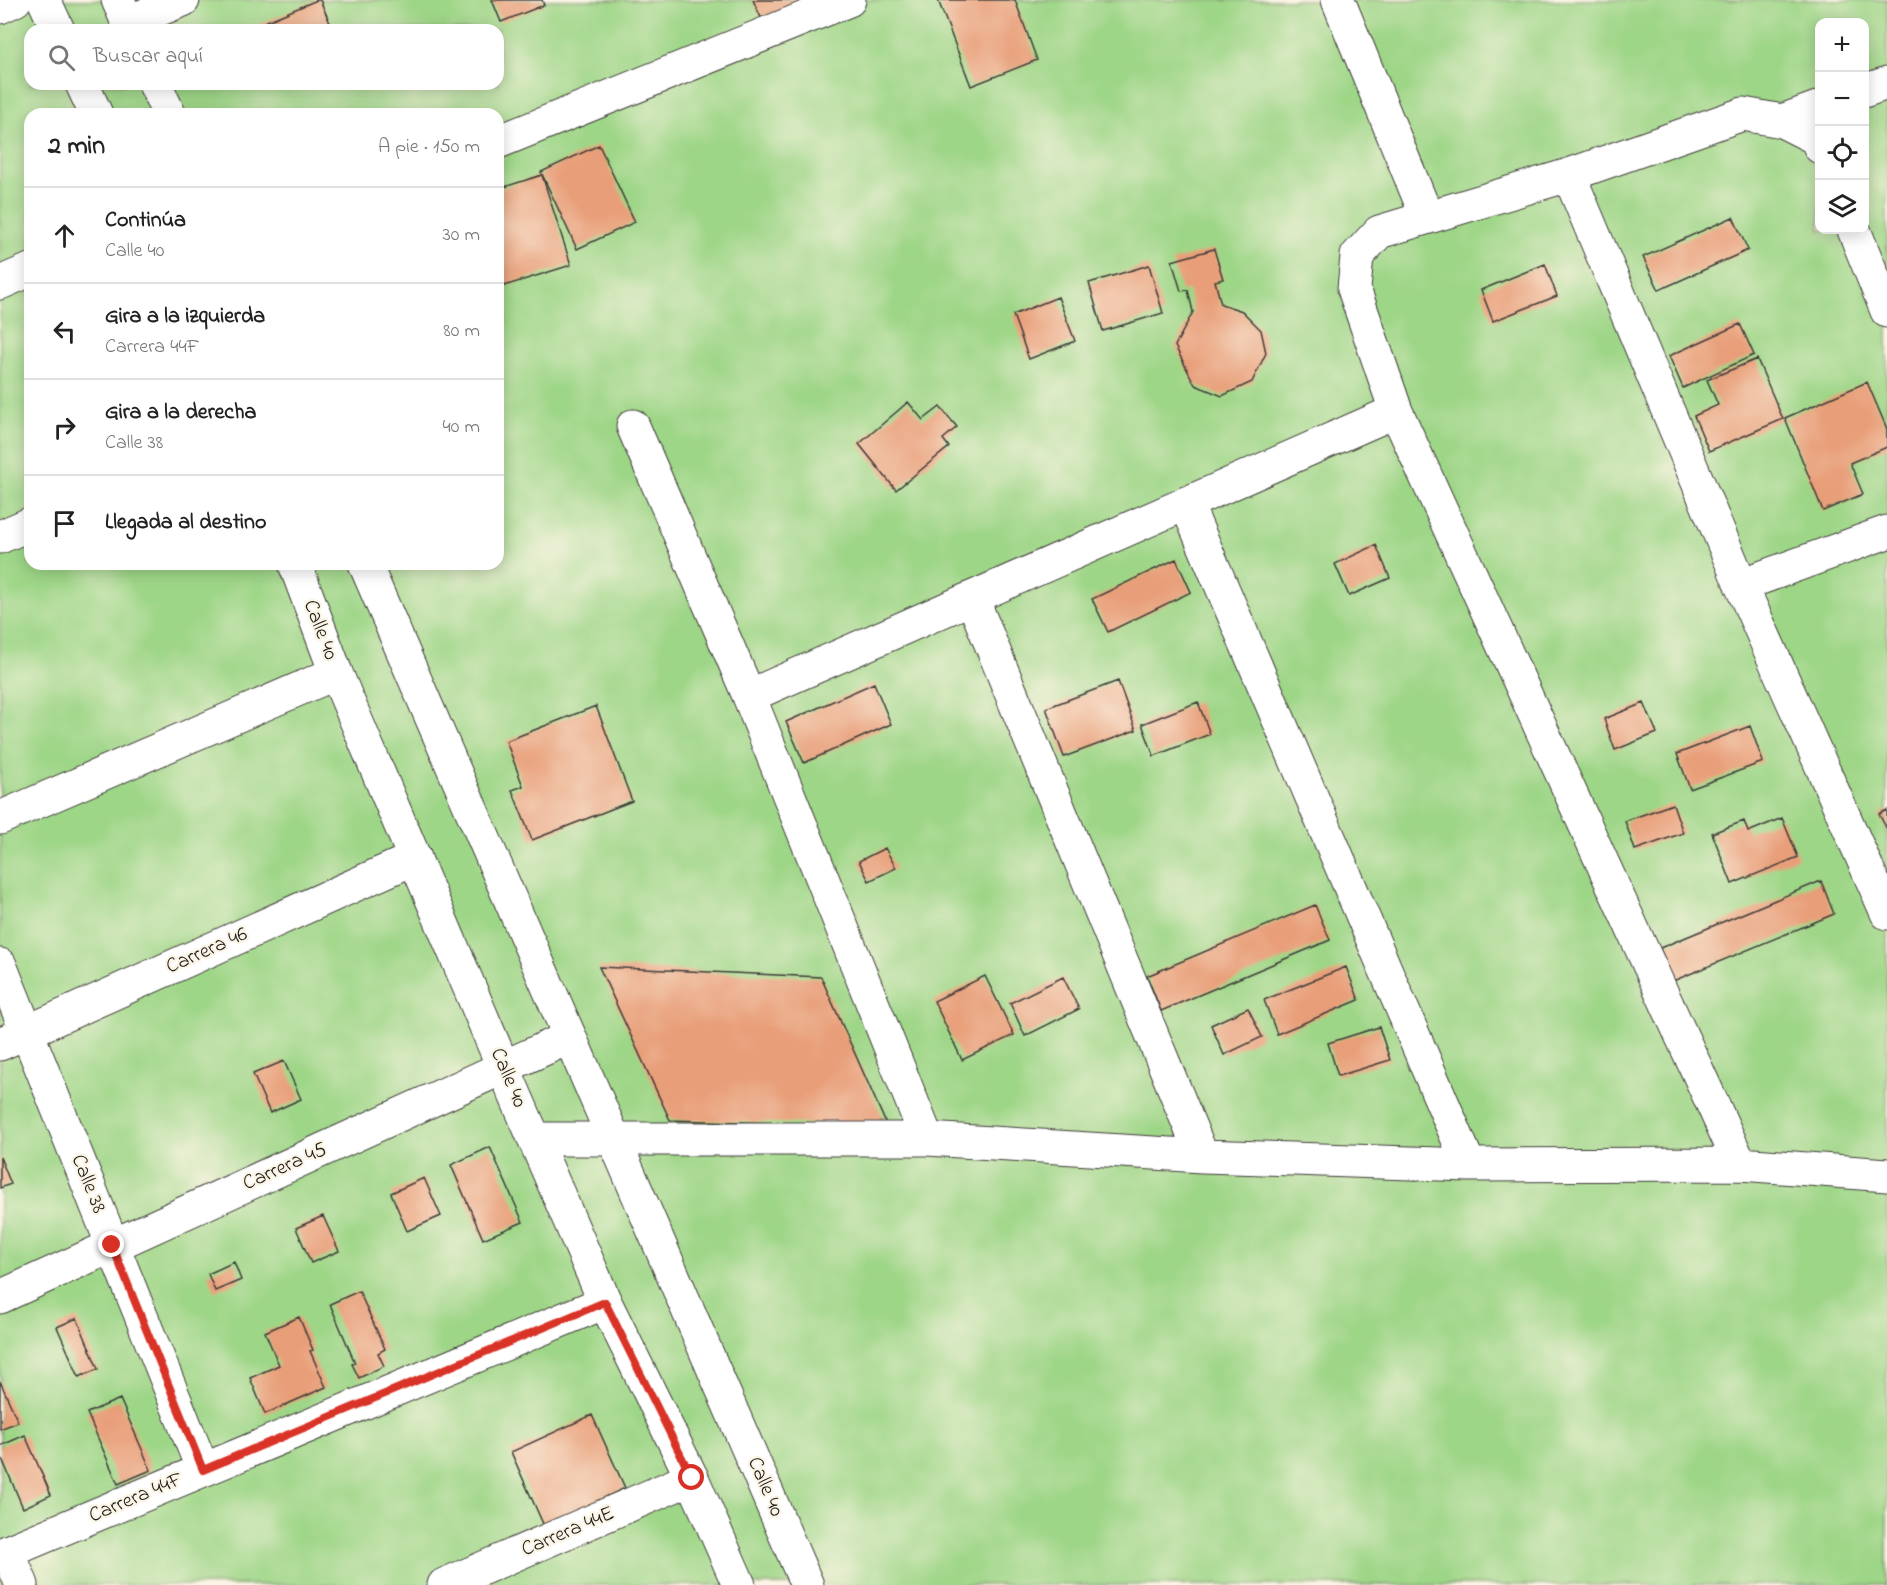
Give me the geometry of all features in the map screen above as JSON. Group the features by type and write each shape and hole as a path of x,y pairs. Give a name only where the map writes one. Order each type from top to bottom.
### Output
{"street":[{"path":"0,7 15,0"},
{"path":"44,0 55,24"},
{"path":"125,17 183,0"},
{"path":"504,140 849,0"},
{"path":"1338,0 1427,217"},
{"path":"1869,89 1887,83"},
{"path":"85,90 93,108"},
{"path":"158,90 166,108"},
{"path":"1782,121 1815,109"},
{"path":"1740,1164 1396,411 1354,289 1358,256 1379,232 1569,175 1743,114 1782,121 1815,138"},
{"path":"1569,175 1741,585 1887,914"},
{"path":"1856,234 1887,311"},
{"path":"0,283 24,273"},
{"path":"749,696 1396,411"},
{"path":"633,426 749,696 927,1138"},
{"path":"1186,503 1469,1165"},
{"path":"0,537 24,527"},
{"path":"1741,585 1887,532"},
{"name":"Calle 40","path":"297,570 336,673 605,1302 692,1478 739,1585"},
{"name":"Calle 40","path":"368,570 807,1585"},
{"path":"972,598 1202,1156"},
{"path":"0,818 336,673"},
{"name":"Carrera 46","path":"14,1038 415,858"},
{"name":"Calle 38","path":"0,965 14,1038 112,1245 203,1470"},
{"name":"Carrera 45","path":"0,1297 570,1037"},
{"path":"535,1139 927,1138 1202,1156 1469,1165 1740,1164 1887,1175"},
{"name":"Carrera 44F","path":"4,1553 605,1302"},
{"name":"Carrera 44E","path":"444,1585 692,1478"},
{"path":"4,1553 22,1585"}],"green space":[{"path":"0,0 1887,0 1887,1585 0,1585"}],"building":[{"path":"320,0 330,24 260,24"},
{"path":"492,0 542,0 544,5 501,22"},
{"path":"753,0 809,0 763,22"},
{"path":"938,0 1015,0 1037,60 971,86"},
{"path":"599,145 635,222 577,249 541,172"},
{"path":"542,175 571,265 504,286 504,187"},
{"path":"1733,217 1748,250 1659,290 1643,257"},
{"path":"1214,249 1223,279 1215,281 1221,304 1242,311 1261,330 1266,353 1252,382 1222,396 1195,385 1175,346 1193,312 1188,290 1181,291 1172,261"},
{"path":"1545,264 1557,296 1493,321 1481,290"},
{"path":"1149,265 1163,313 1103,331 1089,283"},
{"path":"1058,297 1075,341 1029,359 1013,315"},
{"path":"1740,324 1754,355 1683,388 1669,356"},
{"path":"1757,359 1783,419 1709,451 1694,416 1718,405 1707,380"},
{"path":"1867,382 1887,429 1887,447 1850,463 1863,494 1823,511 1785,418"},
{"path":"908,402 923,420 940,407 957,427 943,439 949,447 896,490 859,444"},
{"path":"1376,545 1390,578 1349,596 1335,564"},
{"path":"1176,559 1191,592 1108,632 1092,599"},
{"path":"1118,681 1136,730 1064,757 1046,708"},
{"path":"874,683 891,724 804,763 786,722"},
{"path":"1198,702 1210,734 1154,756 1142,724"},
{"path":"1644,703 1657,733 1615,750 1604,719"},
{"path":"596,706 632,801 532,840 512,790 523,786 506,741"},
{"path":"1750,726 1763,762 1690,789 1677,754"},
{"path":"1673,804 1683,833 1635,850 1625,821"},
{"path":"1887,810 1887,829 1879,814"},
{"path":"1782,818 1798,857 1732,884 1712,833 1744,821 1748,832"},
{"path":"885,848 896,868 869,881 859,861"},
{"path":"1821,881 1834,914 1673,981 1660,948"},
{"path":"1315,905 1330,940 1161,1011 1147,976"},
{"path":"599,967 821,977 887,1126 670,1120"},
{"path":"1346,967 1359,1000 1277,1034 1264,1000"},
{"path":"985,976 1014,1035 962,1060 934,1001"},
{"path":"1063,977 1079,1009 1025,1036 1010,1003"},
{"path":"1248,1008 1262,1037 1224,1055 1211,1025"},
{"path":"1379,1027 1390,1060 1338,1076 1328,1043"},
{"path":"284,1061 301,1099 270,1113 253,1074"},
{"path":"490,1147 523,1222 483,1239 451,1165"},
{"path":"0,1157 11,1184 0,1188"},
{"path":"424,1178 441,1216 407,1231 391,1193"},
{"path":"323,1216 339,1251 311,1263 296,1228"},
{"path":"234,1262 241,1280 215,1291 208,1274"},
{"path":"359,1291 385,1349 378,1353 384,1366 359,1378 330,1304"},
{"path":"299,1317 313,1350 310,1351 326,1387 265,1414 250,1378 279,1365 265,1332"},
{"path":"77,1318 98,1369 79,1377 57,1327"},
{"path":"0,1381 18,1422 0,1429"},
{"path":"120,1399 151,1470 118,1484 87,1413"},
{"path":"592,1415 625,1488 544,1526 511,1452"},
{"path":"25,1435 51,1495 23,1508 0,1454 0,1446"}],"route":[{"path":"112,1245 203,1470 605,1302 692,1478"}]}
